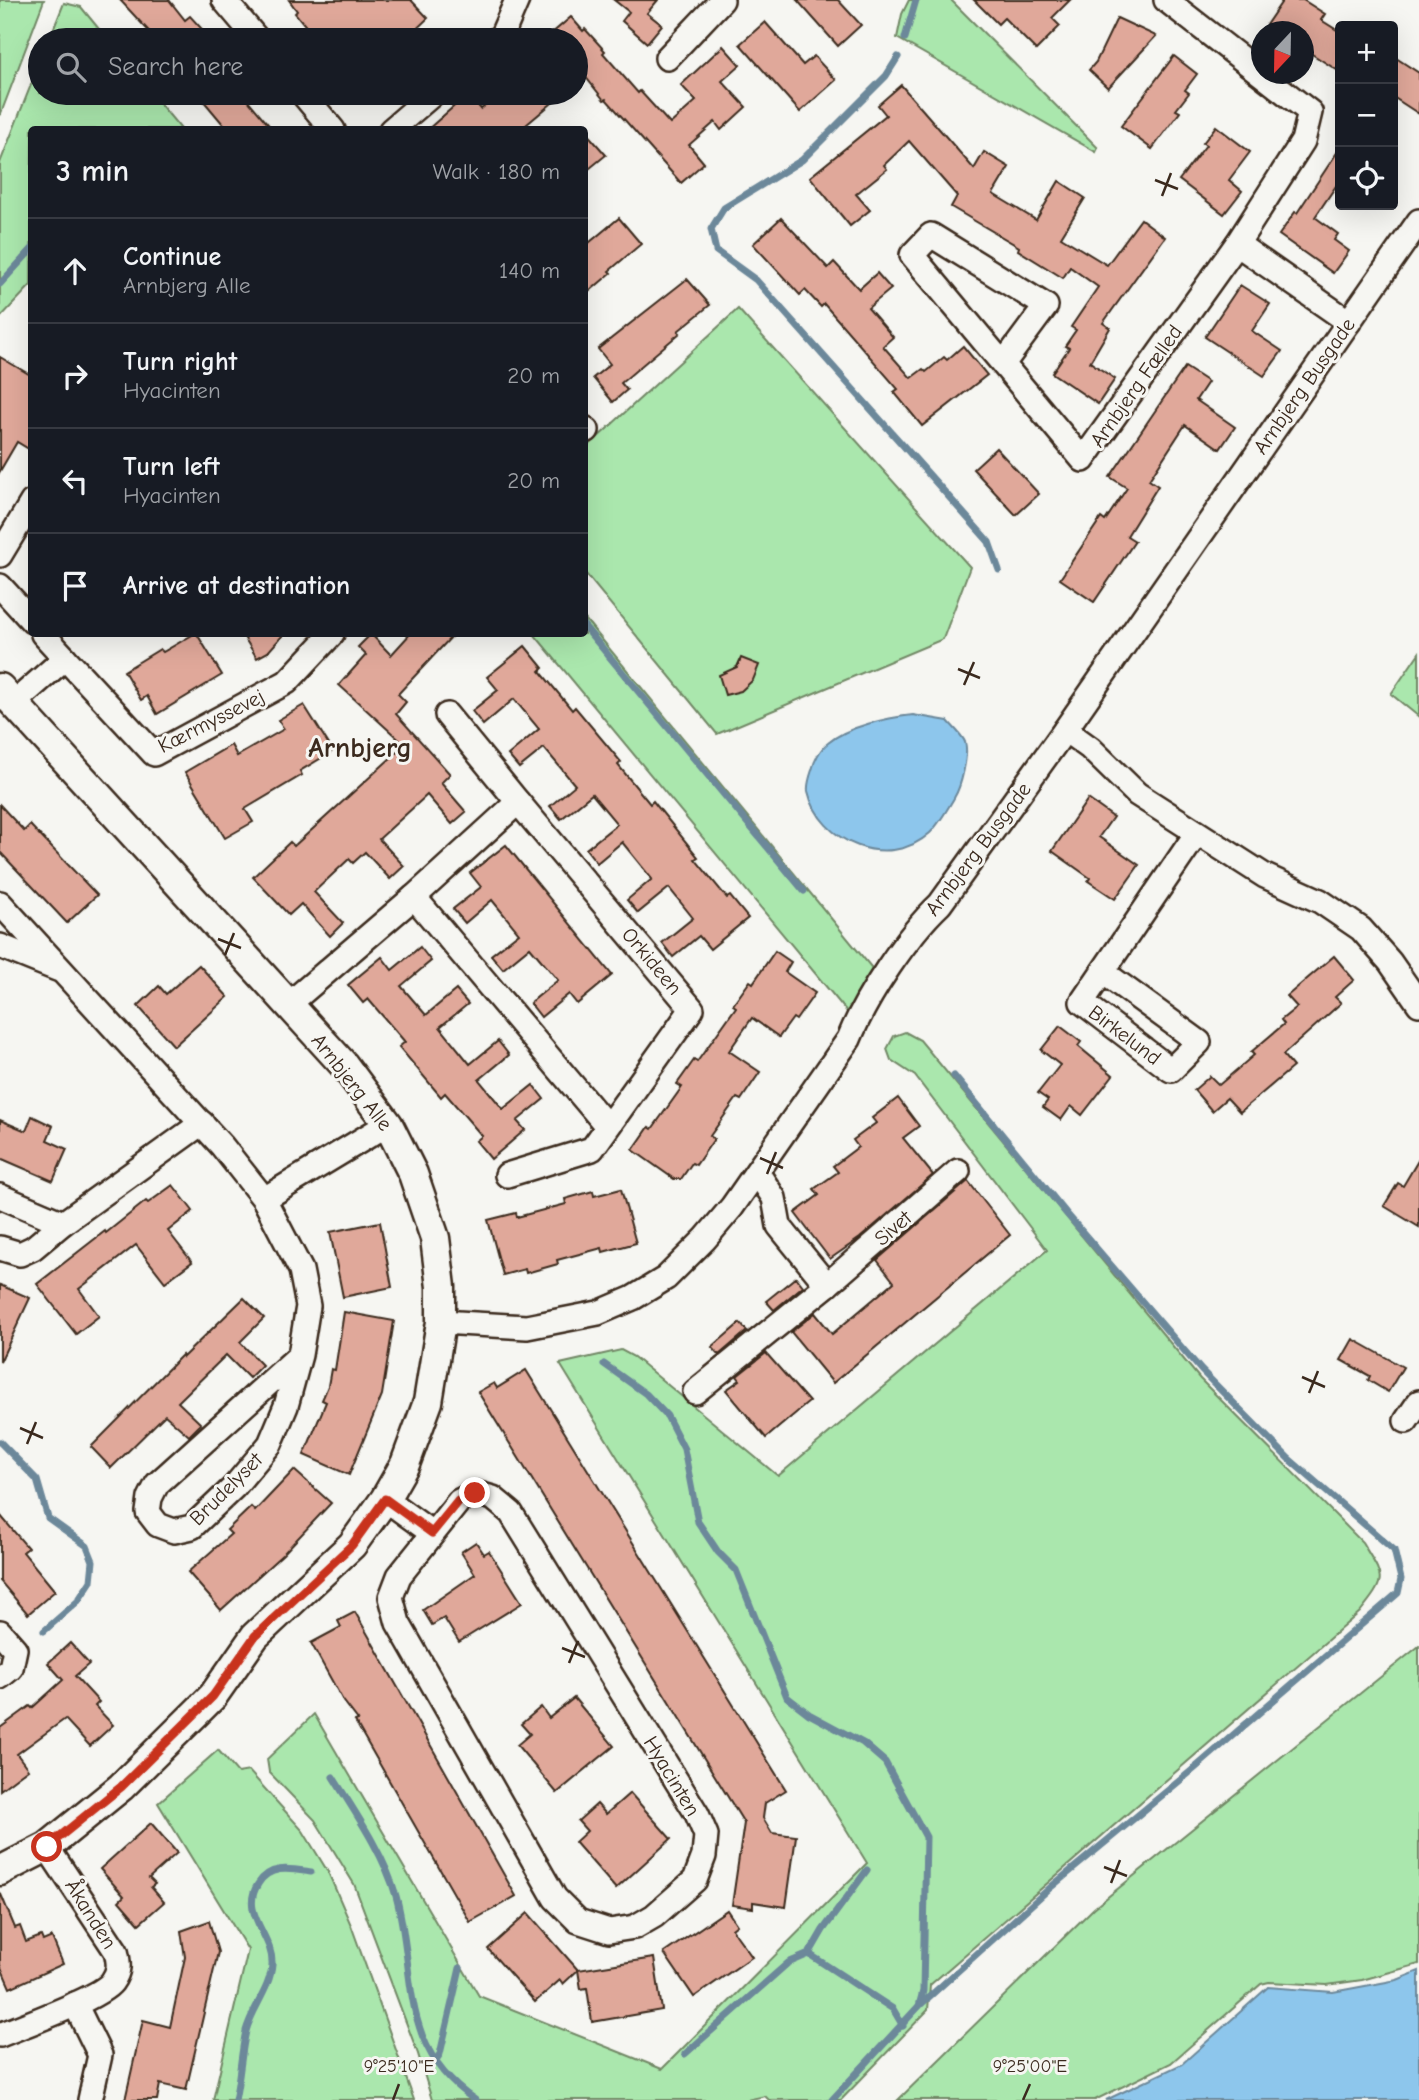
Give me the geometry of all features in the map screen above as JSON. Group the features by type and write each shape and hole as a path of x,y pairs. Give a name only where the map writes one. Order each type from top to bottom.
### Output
{"street":[{"path":"224,0 248,28"},
{"path":"505,28 517,0"},
{"path":"667,58 722,0"},
{"name":"Arnbjerg Fælled","path":"1003,364 1046,306 931,235 912,255 1083,460 1237,244 1303,141 1310,112 1166,0"},
{"path":"312,105 330,126"},
{"path":"396,126 420,105"},
{"name":"Arnbjerg Busgade","path":"441,1322 527,1327 598,1312 633,1298 666,1278 705,1239 757,1172 849,1040 860,1011 887,972 927,916 940,904 1065,730 1419,221"},
{"path":"1237,244 1349,322"},
{"path":"0,555 28,509"},
{"path":"0,586 28,617"},
{"name":"Kærmyssevej","path":"46,637 154,754 287,682 329,637"},
{"path":"7,695 65,658"},
{"name":"Arnbjerg Alle","path":"0,1871 47,1847 121,1787 213,1696 255,1636 352,1545 385,1499 405,1464 428,1402 441,1322 441,1287 435,1238 413,1174 388,1124 344,1065 7,695"},
{"name":"Orkideen","path":"447,715 692,1009 592,1149 507,1175"},
{"path":"1065,730 1090,748 1137,794 1265,876 1320,901 1361,929 1390,962 1419,1004"},
{"path":"289,1004 414,897 518,802"},
{"name":"Birkelund","path":"1103,972 1199,1042 1171,1070 1082,1002 1197,833"},
{"path":"414,897 607,1126"},
{"name":"Brudelyset","path":"0,903 202,1123 264,1199 301,1270 308,1306 300,1355 286,1406 270,1444 233,1487 192,1527 174,1531 158,1525 148,1512 157,1484 300,1355"},
{"name":"Brudelyset","path":"0,946 63,972"},
{"path":"0,1248 20,1254 33,1248 63,1223 202,1123"},
{"path":"264,1199 388,1124"},
{"name":"Sivet","path":"695,1392 827,1285 958,1171"},
{"path":"757,1172 774,1198 779,1226 827,1285"},
{"path":"0,1196 63,1223"},
{"path":"1406,1421 1419,1402"},
{"name":"Hyacinten","path":"475,1493 493,1498 511,1513 697,1814 706,1835 705,1856 695,1880 654,1916 635,1927 609,1931 578,1921 555,1898 398,1623 391,1597 399,1577 432,1533 458,1501 475,1493"},
{"path":"385,1499 432,1533"},
{"path":"0,1632 15,1649 11,1668 0,1678"},
{"name":"Åkanden","path":"0,2035 75,2004 112,1983 120,1966 116,1951 47,1847"},
{"path":"75,2004 100,2055 90,2100"}],"green space":[{"path":"0,0 44,0 33,28 28,28 28,42 0,116"},
{"path":"909,0 951,0 1098,148 1096,152 897,38 902,14"},
{"path":"64,3 81,7 98,28 54,28"},
{"path":"28,92 28,105 161,105 178,126 28,126 28,288 0,318 0,163"},
{"path":"738,309 970,567 943,639 717,734 588,577 588,446"},
{"path":"588,623 876,973 848,1013 536,637 588,637"},
{"path":"1419,653 1419,717 1391,694"},
{"path":"905,1032 920,1040 1200,1379 1362,1542 1378,1571 1379,1584 1360,1612 930,1985 928,2010 841,2100 769,2100 765,2096 747,2100 432,2100 418,2054 354,1884 315,1820 269,1772 267,1759 314,1714 479,1996 662,2069 867,1863 560,1364 621,1350 634,1357 778,1476 1047,1250 915,1076 891,1060 887,1049 894,1036"},
{"path":"1419,1646 1419,1964 1362,1980 1327,1985 1269,1982 1261,1984 1171,2063 1095,2100 898,2100 1094,1908"},
{"path":"218,1750 238,1773 249,1771 303,1831 328,1872 351,1925 414,2100 213,2100 248,1950 158,1803"}],"water":[{"path":"913,715 948,721 964,739 965,763 957,793 930,833 913,844 895,850 858,846 826,825 815,809 808,791 814,763 825,746 846,732 880,721"},
{"path":"1419,1971 1419,2100 1106,2100 1182,2064 1268,1987 1333,1992 1397,1980"}],"building":[{"path":"120,0 169,0 185,20 190,16 201,28 146,28"},
{"path":"289,0 411,0 428,18 418,28 307,28 295,13 297,11"},
{"path":"614,0 658,0 647,13 662,25 647,43 622,21 629,12"},
{"path":"797,0 838,0 861,25 838,46"},
{"path":"974,0 1070,0 1052,18 1060,26 1036,50 1004,18 998,24"},
{"path":"1283,0 1303,0 1325,14 1321,20 1335,29 1335,69 1314,55 1314,21 1269,21"},
{"path":"571,17 580,28 558,28"},
{"path":"1117,18 1156,36 1108,88 1089,70 1096,62"},
{"path":"765,22 803,65 814,56 836,80 800,112 740,44"},
{"path":"588,32 638,93 640,91 670,124 696,101 681,85 723,46 740,65 722,81 746,107 721,130 715,122 689,145 704,163 681,183 606,99 604,100 588,80"},
{"path":"1174,56 1197,74 1185,90 1189,93 1176,110 1180,112 1152,149 1121,126"},
{"path":"1398,59 1419,73 1419,114 1398,100"},
{"path":"901,85 974,169 984,152 1009,167 993,194 1036,220 1059,181 1085,198 1061,237 1107,265 1141,219 1165,237 1103,323 1110,328 1090,362 1115,379 1098,404 1052,373 1069,348 1065,346 1076,330 1071,327 1098,287 1070,267 1063,278 1018,250 1019,247 951,207 957,196 909,141 884,165 887,169 856,194 870,210 850,226 810,177 886,115 878,105"},
{"path":"207,105 252,105 270,126 225,126"},
{"path":"455,105 478,105 481,109 486,105 550,105 525,126 432,126"},
{"path":"1216,126 1250,152 1229,180 1242,191 1224,214 1179,180 1206,145 1203,143"},
{"path":"588,135 606,155 588,170"},
{"path":"1335,156 1335,187 1315,217 1338,234 1334,240 1349,251 1333,273 1279,235 1295,212 1297,213"},
{"path":"619,218 641,244 588,293 588,244"},
{"path":"781,218 828,268 834,262 859,289 877,273 891,289 868,308 893,337 883,346 911,378 923,369 926,372 944,357 947,360 963,346 987,375 922,426 894,392 898,389 824,304 821,307 805,290 800,295 753,244"},
{"path":"687,279 710,305 621,383 627,390 613,402 593,378 610,364 598,349"},
{"path":"1240,285 1270,304 1252,331 1282,351 1264,376 1205,337"},
{"path":"0,357 28,374 28,449 17,442 0,471"},
{"path":"1185,367 1208,382 1196,400 1235,427 1220,449 1185,425 1149,480 1158,486 1127,536 1135,541 1094,602 1060,579 1101,518 1105,521 1127,488 1110,477"},
{"path":"996,448 1039,494 1016,515 973,469"},
{"path":"189,637 199,637 222,675 157,714 147,696 141,700 124,671 160,649 163,652"},
{"path":"244,637 281,637 268,652 257,658"},
{"path":"368,637 374,637 391,655 407,637 451,637 398,694 406,702 396,714 450,774 441,783 466,812 452,824 427,795 379,839 404,866 390,879 365,852 353,863 349,859 314,892 343,923 330,936 301,904 289,915 253,877 290,842 294,846 405,745 339,685 366,655 358,647"},
{"path":"525,646 543,668 540,671 572,710 575,707 621,762 618,765 650,804 653,801 698,857 695,859 727,898 730,896 748,918 710,949 699,936 673,957 662,943 693,918 669,888 638,913 627,900 652,879 622,842 597,863 586,849 617,824 592,794 561,819 550,806 575,785 544,748 519,768 508,755 539,729 514,699 483,725 472,711 498,690 487,677"},
{"path":"741,658 759,665 753,680 741,691 725,695 719,675 737,667"},
{"path":"304,705 333,751 300,771 302,775 245,809 253,822 225,838 185,772 231,745 237,756 284,729 278,720"},
{"path":"1088,799 1113,817 1099,837 1139,865 1115,899 1052,851"},
{"path":"0,805 24,831 30,825 97,895 67,923 0,852"},
{"path":"506,845 612,975 577,1004 569,994 541,1017 530,1003 558,980 530,947 503,969 491,955 519,933 492,900 465,923 453,909 481,887 470,873"},
{"path":"420,947 431,961 401,986 426,1015 456,990 468,1004 440,1027 470,1064 498,1041 509,1055 479,1080 503,1109 533,1085 544,1099 517,1121 525,1130 491,1159 476,1141 482,1136 445,1093 441,1097 399,1047 405,1042 368,999 363,1003 348,985 382,957 392,970"},
{"path":"775,951 791,962 785,972 815,993 796,1020 793,1018 779,1037 752,1018 729,1051 760,1072 741,1100 737,1098 710,1136 714,1139 696,1165 692,1163 681,1179 674,1179 633,1150 649,1127 652,1129 682,1087 677,1084 694,1060 697,1062 736,1007 733,1005 750,981 753,983"},
{"path":"1334,956 1354,980 1335,997 1341,1003 1283,1055 1293,1067 1240,1112 1227,1098 1212,1111 1194,1090 1210,1076 1219,1085 1254,1055 1251,1052 1284,1024 1281,1020 1297,1007 1287,996"},
{"path":"199,965 228,997 174,1046 138,1006 159,986 166,994"},
{"path":"1060,1026 1081,1042 1078,1046 1113,1075 1082,1115 1071,1106 1061,1120 1043,1107 1048,1100 1038,1093 1060,1065 1041,1050"},
{"path":"898,1098 919,1126 903,1138 933,1175 860,1238 830,1259 795,1213 819,1195 814,1189 838,1172 833,1166 858,1147 853,1140 876,1123 872,1118"},
{"path":"32,1116 53,1126 47,1140 67,1149 53,1181 0,1158 0,1120 26,1131"},
{"path":"1419,1159 1419,1227 1384,1206 1398,1183 1403,1186"},
{"path":"968,1181 1010,1235 833,1383 791,1332 815,1313 832,1334 894,1282 877,1260"},
{"path":"173,1185 193,1211 168,1231 192,1262 165,1282 136,1245 79,1289 99,1316 76,1334 37,1284 146,1201 148,1203"},
{"path":"621,1189 636,1243 603,1252 602,1248 557,1260 558,1264 526,1273 525,1269 503,1275 488,1220 516,1213 517,1217 566,1204 565,1199 593,1191 594,1196"},
{"path":"380,1222 392,1287 343,1297 330,1232"},
{"path":"796,1277 803,1286 774,1310 766,1301"},
{"path":"0,1285 30,1298 0,1362"},
{"path":"244,1298 264,1318 240,1342 262,1365 249,1378 226,1355 178,1402 201,1424 189,1436 165,1415 111,1468 91,1447 182,1355 183,1357"},
{"path":"344,1312 394,1321 382,1395 349,1475 304,1455 326,1402 322,1400 331,1369 335,1370"},
{"path":"740,1323 747,1331 719,1355 712,1347"},
{"path":"1353,1339 1403,1367 1388,1392 1368,1380 1370,1376 1341,1360"},
{"path":"766,1353 809,1402 766,1438 726,1390 740,1380 737,1376"},
{"path":"526,1370 786,1790 765,1803 763,1818 772,1833 796,1836 786,1907 753,1902 753,1908 732,1905 744,1823 478,1392 494,1383 497,1388"},
{"path":"294,1470 331,1503 283,1554 221,1610 188,1572 231,1534 227,1530 251,1507 255,1511"},
{"path":"0,1515 28,1548 23,1552 55,1591 28,1614 0,1581"},
{"path":"476,1542 484,1554 489,1551 522,1603 459,1642 444,1618 432,1625 423,1610 475,1574 461,1552"},
{"path":"355,1612 516,1896 470,1922 355,1721 358,1720 342,1699 311,1643 341,1627 338,1621"},
{"path":"70,1643 89,1664 75,1676 99,1702 95,1706 113,1725 90,1746 65,1719 17,1754 28,1769 0,1790 0,1728 30,1706 32,1708 63,1680 48,1663"},
{"path":"574,1698 614,1746 557,1793 517,1745 530,1734 521,1724 541,1707 549,1718"},
{"path":"630,1793 671,1839 616,1889 575,1842 587,1831 578,1821 597,1804 606,1814"},
{"path":"151,1823 177,1853 149,1878 155,1884 151,1887 164,1902 139,1924 119,1901 124,1896 100,1869"},
{"path":"0,1892 15,1928 20,1926 26,1942 41,1936 43,1941 52,1937 63,1964 10,1988 0,1965"},
{"path":"727,1910 737,1925 732,1929 752,1957 694,1997 664,1953"},
{"path":"528,1913 578,1970 563,1984 560,1980 535,2002 488,1949"},
{"path":"209,1921 218,1952 186,2090 160,2084 157,2100 125,2100 143,2020 170,2027 185,1957 181,1931"},
{"path":"654,1958 662,2010 592,2022 587,1988 581,1989 578,1970"}],"waterway":[{"path":"905,38 916,0"},
{"path":"898,57 886,76 802,160 724,208 711,229 716,251 756,280 989,542 999,570"},
{"path":"0,284 28,253"},
{"path":"588,631 804,891"},
{"path":"919,2006 1051,1887 1195,1768 1398,1593 1401,1579 1394,1550 1289,1459 1201,1370 1066,1213 954,1076"},
{"path":"604,1364 646,1394 667,1416 684,1449 698,1522 718,1552 736,1570 787,1697 809,1714 863,1743 885,1762 926,1837 923,1991 919,2006 832,2100"},
{"path":"0,1442 37,1480 48,1518 87,1546 93,1561 91,1581 78,1601 44,1631"},
{"path":"333,1777 369,1835 391,1881 402,1924 414,2007 421,2033 433,2057 450,2079 475,2100"},
{"path":"235,2100 246,2031 268,1982 272,1965 268,1944 252,1905 253,1895 258,1884 269,1873 282,1869 311,1872"},
{"path":"685,2054 788,1963 809,1954 823,1930 867,1870"},
{"path":"809,1954 893,2009 903,2026"},
{"path":"436,2060 440,2054 460,1968"}],"district":[{"name":"Arnbjerg","path":"360,748"}],"route":[{"path":"47,1847 121,1787 213,1696 255,1636 352,1545 385,1499 432,1533 458,1501 475,1493"}]}
